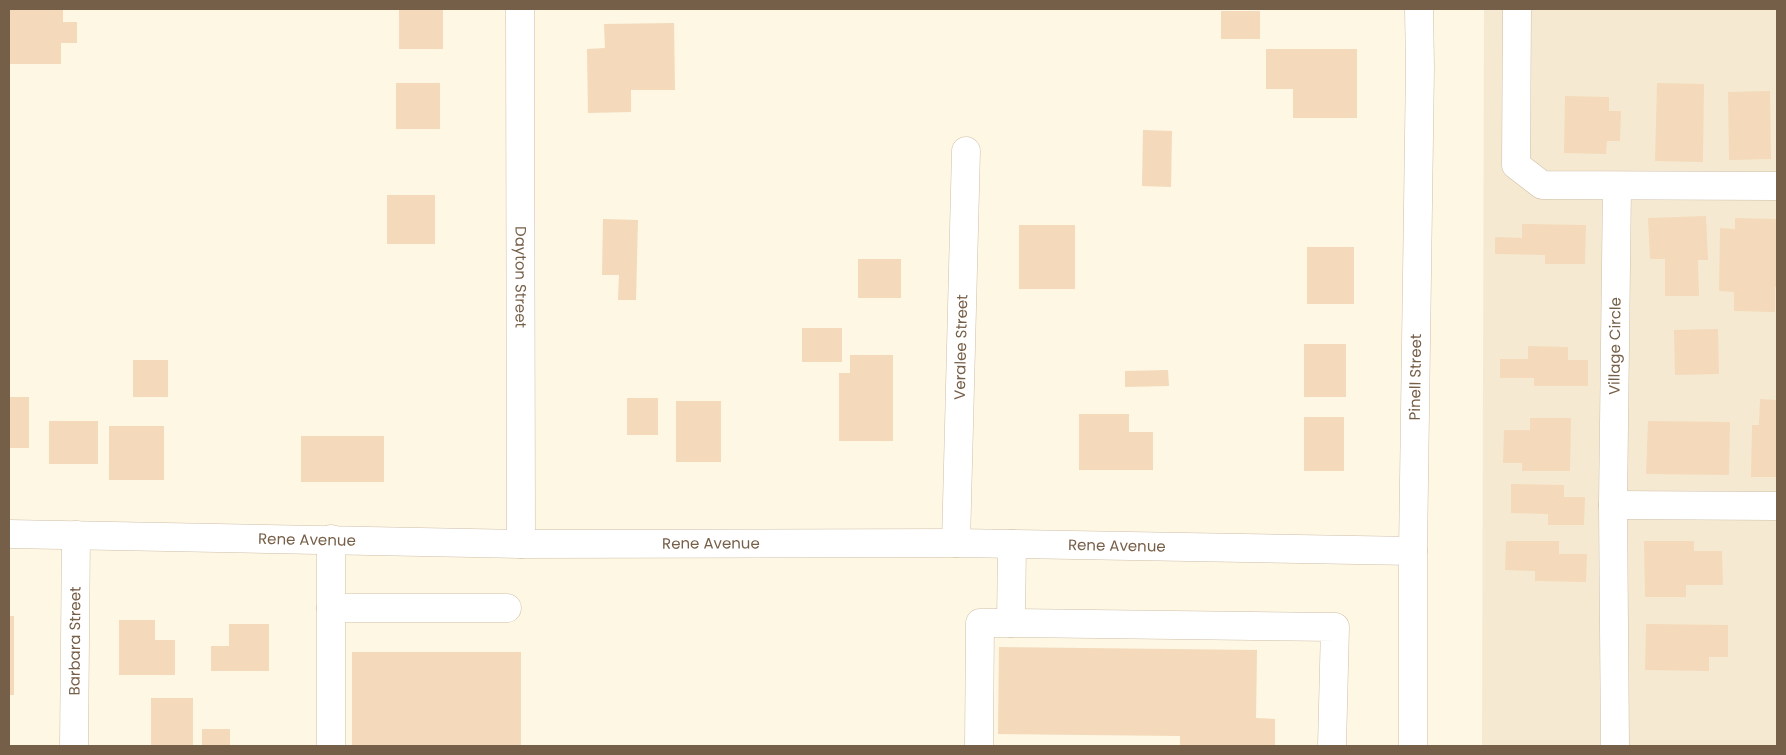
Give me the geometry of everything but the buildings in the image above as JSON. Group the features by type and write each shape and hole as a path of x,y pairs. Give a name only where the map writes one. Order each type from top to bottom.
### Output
{"street":[{"name":"Dayton Street","path":"520,9 521,544"},
{"name":"Pinell Street","path":"1413,746 1413,551 1420,67 1419,9"},
{"path":"1517,9 1516,164 1542,185 1777,186"},
{"name":"Veralee Street","path":"956,543 966,151"},
{"name":"Village Circle","path":"1615,746 1613,505 1617,186"},
{"path":"1613,505 1777,506"},
{"name":"Rene Avenue","path":"9,534 521,544 956,543 1413,551"},
{"name":"Barbara Street","path":"74,746 76,536"},
{"path":"331,539 331,746"},
{"path":"1011,623 1012,544"},
{"path":"331,608 507,608"},
{"path":"979,746 980,623 1335,627 1332,746"}],"shaded area":[{"path":"1484,9 1777,9 1777,746 1482,746"}]}
